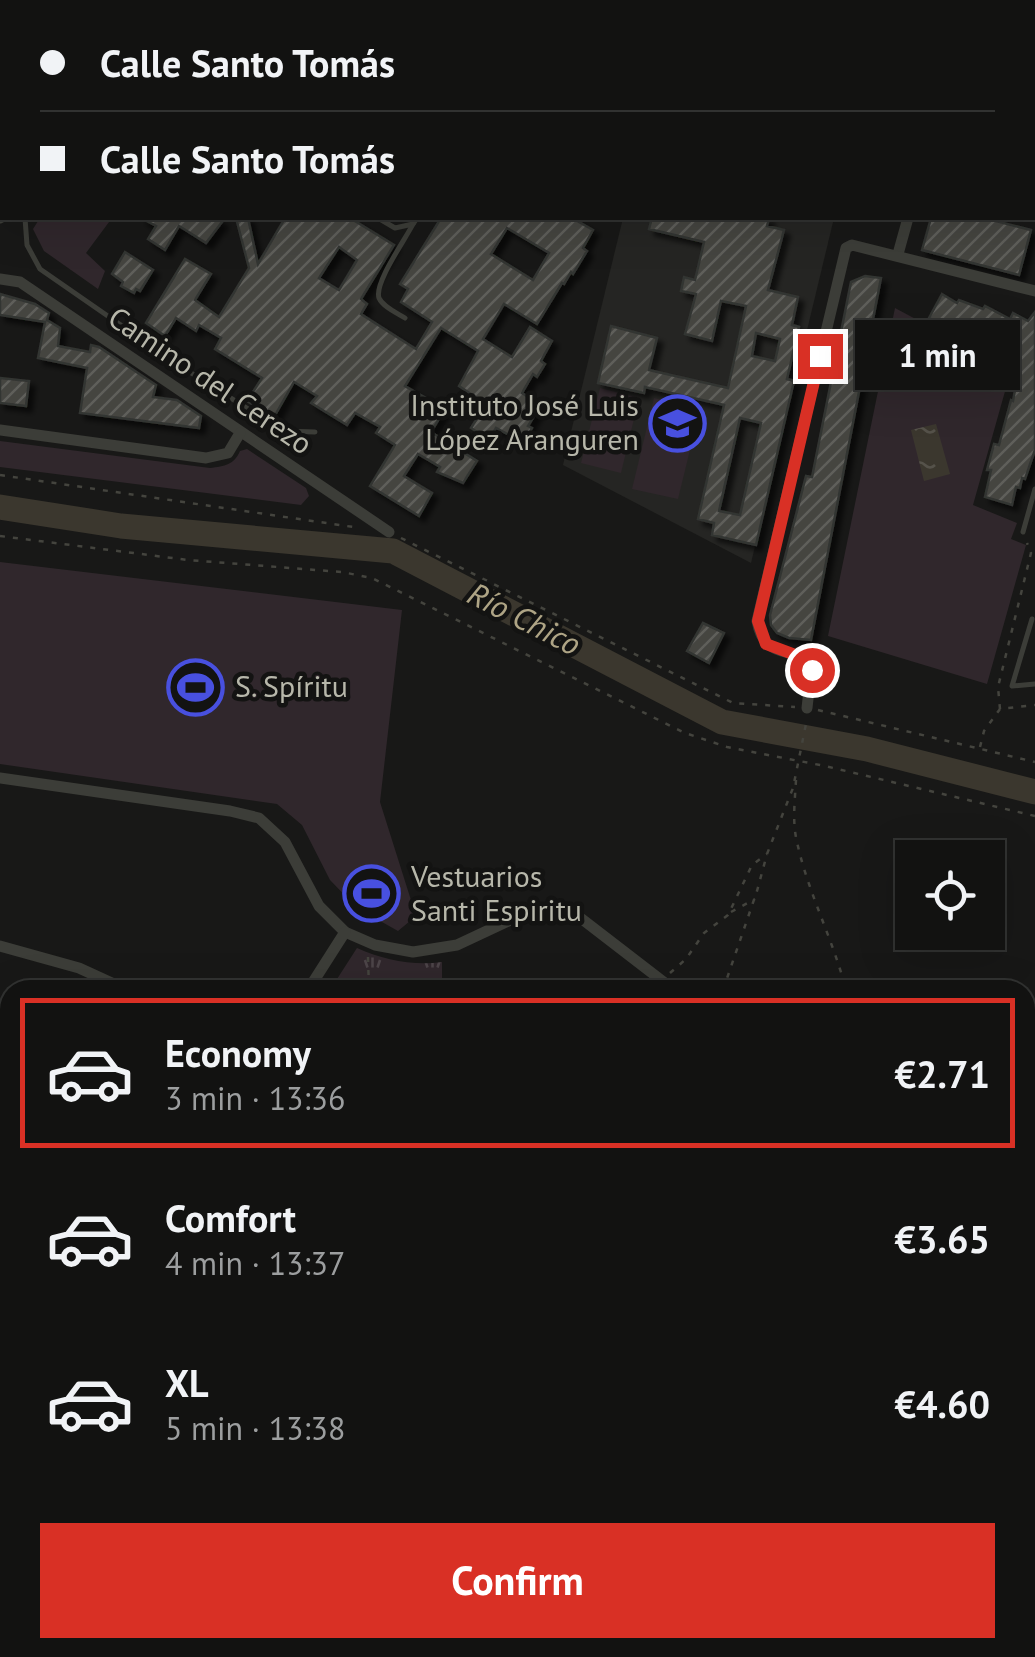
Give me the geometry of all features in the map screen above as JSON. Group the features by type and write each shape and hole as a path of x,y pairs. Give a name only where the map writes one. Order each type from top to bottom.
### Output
{"street":[{"path":"898,254 907,220"},
{"path":"808,708 812,663 766,644 760,633 758,609 848,245 898,254 1035,291"},
{"name":"Camino del Cerezo","path":"0,279 20,282 389,532"},
{"path":"0,430 206,458 228,453 240,433"},
{"path":"0,778 230,810 260,818 285,842 319,906 345,932 375,945 414,952 457,944 521,915 551,909 578,916 661,980"},
{"path":"314,980 345,932"},
{"path":"0,946 79,968 105,980"}],"lane":[{"path":"24,220 26,244 40,269 176,364 283,431 315,432"},
{"path":"381,220 402,234 403,244"},
{"path":"394,228 415,221"},
{"path":"405,318 383,304 378,296 379,284 415,221"},
{"path":"1023,532 1035,489"},
{"path":"1032,619 1012,686 1035,684"}],"path":[{"path":"0,475 389,532 733,703 808,708 1035,762"},
{"path":"980,748 984,731 1000,709 998,688 1032,553 1023,532"},
{"path":"0,536 372,578 685,733 726,747 1035,816"},
{"path":"1000,709 1035,706"},
{"path":"726,980 766,854 797,774 808,708"},
{"path":"797,774 796,840 843,980"},
{"path":"730,913 752,865 766,854"},
{"path":"661,980 686,959 704,933 754,899"},
{"path":"369,980 369,953 375,945"}],"shaded area":[{"name":"Instituto José Luis López Aranguren","path":"623,220 834,220 751,563 563,465"}],"green space":[{"path":"39,220 111,220 86,253 105,271 98,289 44,251 33,229"},
{"path":"895,308 1011,370 973,505 1017,523 1011,539 1026,545 987,684 828,636"},
{"path":"600,388 639,398 621,473 581,463"},
{"path":"654,398 700,409 678,499 632,489"},
{"path":"0,441 210,468 228,464 247,449 306,488 309,496 301,505 0,467"},
{"name":"S. Spíritu","path":"0,562 402,610 380,802 416,916 398,931 357,908 330,880 302,825 277,804 0,764"},
{"path":"357,948 399,961 442,962 442,980 336,980"}],"water":[{"path":"936,424 950,474 924,481 911,430"}],"building":[{"path":"145,220 222,222 206,243 179,226 165,250 148,239 156,226"},
{"path":"237,220 248,220 258,264 284,220 353,220 394,245 361,299 367,304 361,314 416,349 432,322 401,302 408,289 400,284 440,220 576,220 593,230 583,248 587,251 537,324 504,304 483,339 512,357 530,327 552,341 541,361 545,364 537,377 533,374 522,393 541,405 528,426 532,428 524,443 496,428 489,440 471,428 486,404 459,386 478,351 441,328 405,386 445,409 431,432 477,461 463,483 437,472 440,467 418,454 404,476 432,493 419,516 370,486 395,445 376,433 380,427 355,413 347,425 311,403 317,396 294,382 274,417 247,401 262,378 215,349 221,338 199,325 196,331 176,318 165,336 146,323 185,259 211,274 195,300 219,317 249,268","holes":["507,228 549,253 533,280 491,254","339,247 357,260 339,290 319,278"]},
{"path":"651,220 768,220 767,226 784,230 768,290 798,297 792,325 799,327 787,379 794,381 756,545 712,535 714,523 698,519 724,405 645,387 644,393 598,383 611,326 657,338 649,370 728,388 746,306 721,301 712,341 685,334 696,294 681,291 684,277 695,280 704,242 649,229","holes":["756,333 780,339 775,361 752,356","740,418 761,423 740,515 719,511"]},
{"path":"930,220 992,220 1031,230 1019,275 922,250"},
{"path":"125,252 153,270 140,291 136,289 134,293 121,286 123,282 112,274"},
{"path":"865,276 881,278 811,640 789,638 777,633 770,615 806,476 812,477 851,282"},
{"path":"0,294 35,304 49,313 47,320 60,328 58,346 90,352 91,345 99,347 156,385 153,397 177,400 201,416 199,428 80,413 87,368 38,358 45,322 0,315"},
{"path":"942,294 957,303 959,300 983,309 985,306 1010,319 1013,313 1028,321 1035,312 1035,450 1025,479 1022,478 1020,488 1016,487 1012,505 985,497 991,470 987,470 994,444 999,445 1018,373 1012,361 977,343 975,347 951,336 953,331 929,318"},
{"path":"0,378 29,381 26,406 0,403"},
{"path":"703,623 724,633 709,663 687,651"}],"waterway":[{"name":"Río Chico","path":"0,507 121,526 393,551 722,722 867,749 1035,792"}],"place":[{"name":"Instituto José Luis López Aranguren","path":"678,423"},
{"name":"S. Spíritu","path":"196,687"},
{"name":"Vestuarios Santi Espiritu","path":"372,894"}],"route":[{"path":"812,670 809,660 766,644 760,633 758,609 820,356"}]}
